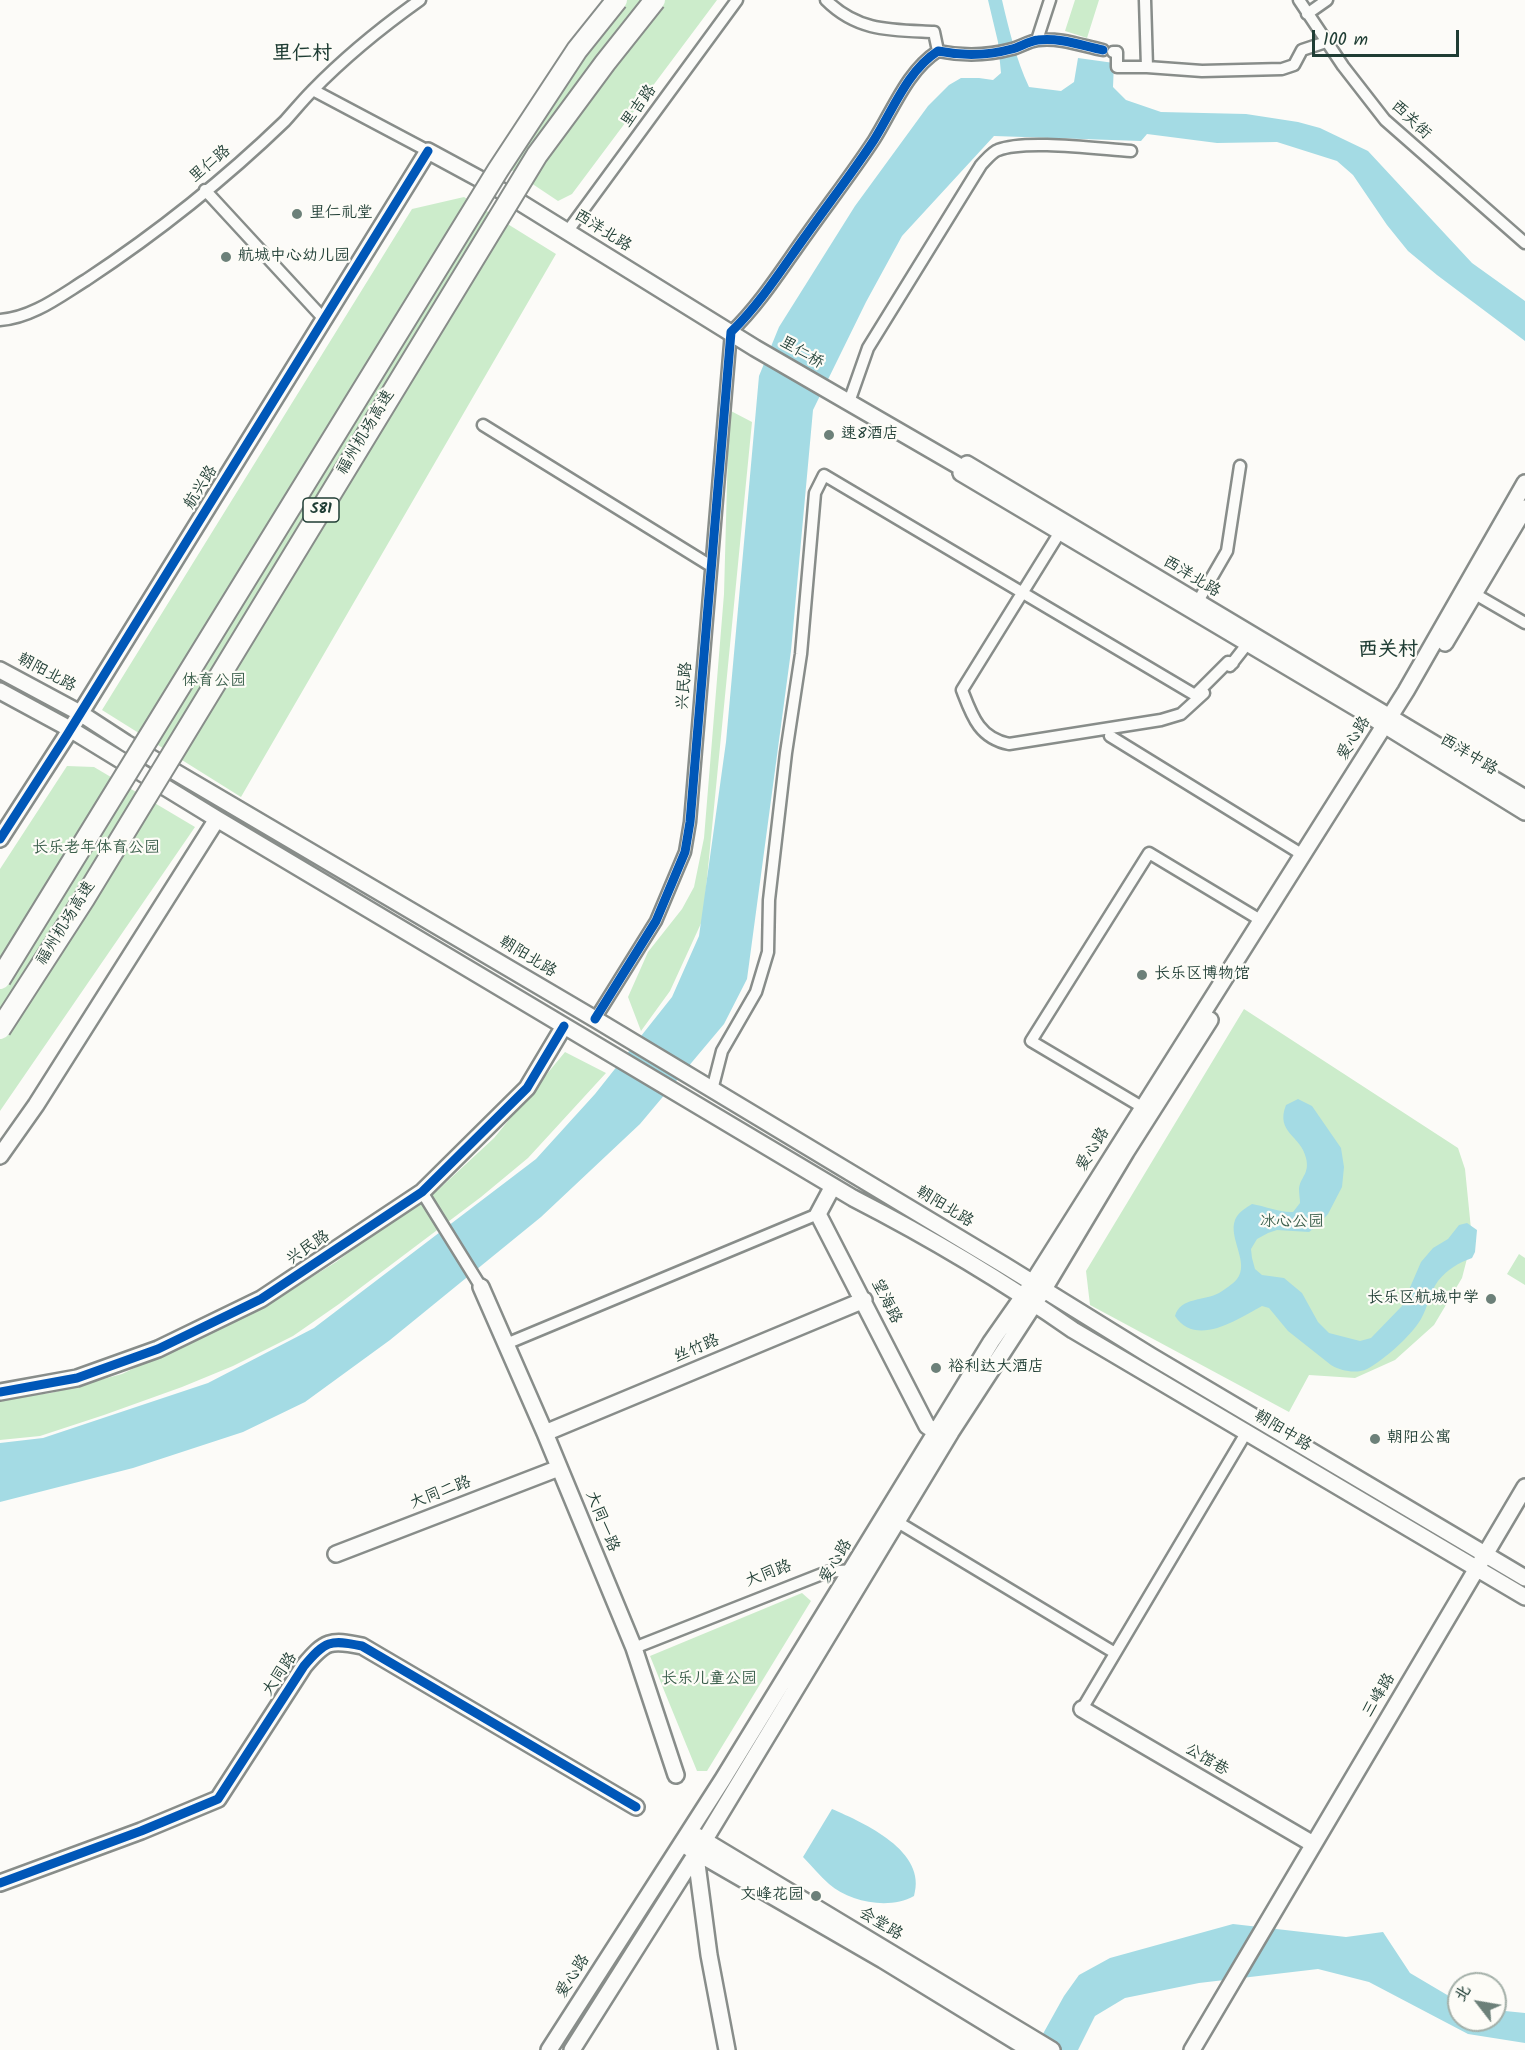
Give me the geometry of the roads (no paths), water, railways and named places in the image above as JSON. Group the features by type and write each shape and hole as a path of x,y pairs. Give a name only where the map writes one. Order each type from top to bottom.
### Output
{"highway":[{"name":"福州机场高速","path":"0,979 498,170 577,50 617,0"},
{"name":"福州机场高速","path":"0,1029 84,899 537,155 655,0"}],"main road":[{"name":"西洋北路","path":"428,151 500,190 755,348"},
{"name":"航兴路","path":"0,839 428,151"},
{"name":"里仁桥","path":"755,348 830,391"},
{"name":"西洋北路","path":"830,391 1259,637 1392,723"},
{"name":"西洋北路","path":"964,469 1060,532 1248,643 1392,723"},
{"name":"爱心路","path":"1039,1286 1142,1107 1303,855 1392,723 1524,489"},
{"name":"爱心路","path":"549,2050 853,1570 936,1432 1039,1286 1126,1152 1474,594 1525,508"},
{"name":"朝阳北路","path":"0,670 80,713 1039,1286"},
{"name":"朝阳北路","path":"0,691 70,729 833,1186 904,1224 1029,1299"},
{"name":"西洋中路","path":"1392,723 1525,798"},
{"name":"西洋中路","path":"1392,723 1525,812"},
{"path":"0,1156 42,1095 217,819"},
{"name":"兴民路","path":"0,1392 77,1378 158,1349 261,1299 422,1192 527,1088 564,1026"},
{"path":"818,1214 833,1186"},
{"name":"望海路","path":"818,1214 927,1426 936,1432"},
{"name":"朝阳中路","path":"1039,1286 1150,1356 1525,1578"},
{"name":"大同一路","path":"481,1287 545,1433 634,1648 676,1775"},
{"name":"爱心路","path":"572,2050 700,1846 1029,1299"},
{"name":"朝阳中路","path":"1029,1299 1073,1330 1525,1597"},
{"name":"丝竹路","path":"545,1433 864,1300"},
{"path":"1208,1410 1217,1394"},
{"name":"大同二路","path":"336,1554 559,1468"},
{"name":"三峰路","path":"1192,2050 1525,1487"},
{"name":"大同路","path":"0,1883 141,1831 218,1798 304,1666 319,1648 340,1641 362,1646 636,1808"},
{"name":"公馆巷","path":"1082,1709 1313,1844"},
{"path":"685,1838 700,1846 710,1964 727,2050"},
{"name":"会堂路","path":"700,1846 883,1960 1008,2030 1052,2050"},
{"name":"会堂路","path":"1008,2030 1030,2050"}],"street":[{"name":"里仁路","path":"0,320 13,319 48,304 122,256 206,190 285,120 313,90 380,28 420,0"},
{"name":"里吉路","path":"567,232 737,0"},
{"path":"826,0 848,18 863,25 934,32 938,51"},
{"path":"1037,40 1050,0"},
{"path":"1145,0 1147,67"},
{"name":"西关街","path":"1299,0 1362,93 1385,120 1525,243"},
{"path":"1307,14 1327,0"},
{"path":"731,332 748,316 873,140 913,73 926,58 938,51 957,55 992,53 1037,40 1052,40 1117,52 1117,67 1202,71 1282,69 1294,65 1302,50 1326,42"},
{"path":"313,90 428,151"},
{"path":"849,402 868,348 981,165 996,150 1016,146 1044,146 1131,152"},
{"path":"206,190 324,319"},
{"name":"兴民路","path":"595,1019 656,921 685,852 690,822 731,332"},
{"path":"483,425 711,566"},
{"path":"1197,603 1227,551 1240,466"},
{"path":"712,1090 722,1051 756,992 768,952 769,900 786,753 801,654 815,493 824,475 1195,695 1228,662 1233,663"},
{"path":"1060,532 962,690 980,728 996,742 1009,744 1161,720 1181,714 1233,663 1248,643"},
{"path":"1474,594 1525,624"},
{"path":"1110,736 1303,855"},
{"path":"1142,1107 1031,1041 1149,853 1262,921"},
{"path":"422,1192 481,1287"},
{"path":"506,1344 818,1214"},
{"path":"1082,1709 1246,1432"},
{"path":"896,1521 1115,1653"},
{"name":"大同路","path":"634,1648 827,1572 853,1570"}],"water":[{"path":"988,0 1002,0 1010,33 1029,87 1061,91 1074,82 1078,58 1114,63 1113,87 1126,100 1161,112 1246,114 1298,122 1320,128 1368,151 1472,263 1525,301 1525,341 1408,251 1353,175 1337,161 1277,142 1217,143 1147,134 1141,141 994,136 902,236 866,302 813,410 791,651 747,979 724,1024 640,1124 541,1217 390,1340 305,1402 243,1432 133,1468 0,1502 0,1443 43,1438 208,1383 314,1328 536,1159 595,1094 672,997 699,936 726,742 759,376 779,327 855,206 928,106 949,85 961,78 993,80 1001,73 998,42"},
{"path":"1298,1099 1312,1106 1341,1148 1344,1167 1342,1187 1328,1214 1317,1226 1309,1232 1277,1230 1268,1233 1257,1239 1251,1249 1252,1258 1255,1269 1262,1275 1284,1278 1302,1293 1318,1322 1329,1333 1360,1341 1371,1338 1402,1306 1421,1262 1433,1248 1448,1239 1459,1225 1467,1223 1477,1230 1475,1252 1472,1258 1454,1267 1438,1281 1421,1319 1411,1333 1381,1360 1363,1371 1349,1371 1331,1365 1288,1331 1269,1308 1262,1306 1229,1323 1205,1330 1194,1330 1184,1325 1175,1316 1187,1302 1213,1296 1237,1279 1241,1266 1234,1227 1236,1217 1240,1212 1252,1204 1293,1212 1300,1203 1299,1189 1307,1163 1303,1150 1286,1128 1283,1114 1286,1105"},
{"path":"832,1809 876,1831 903,1852 912,1865 916,1880 914,1896 893,1903 870,1902 838,1890 819,1874 803,1857"},
{"path":"1233,1924 1346,1937 1383,1932 1410,1973 1447,1995 1447,2023 1369,1982 1318,1969 1199,1983 1125,1998 1095,2016 1078,2050 1034,2050 1064,1996 1079,1975 1110,1958"},
{"path":"1507,2011 1525,2013 1525,2043 1464,2032 1507,2032"}],"place":[{"name":"里仁礼堂","path":"297,214"},
{"name":"航城中心幼儿园","path":"226,257"},
{"name":"速8酒店","path":"829,435"},
{"name":"长乐区博物馆","path":"1142,975"},
{"name":"长乐区航城中学","path":"1491,1299"},
{"name":"裕利达大酒店","path":"936,1368"},
{"name":"朝阳公寓","path":"1375,1439"},
{"name":"文峰花园","path":"816,1896"}],"district":[{"name":"里仁村","path":"302,56"},
{"name":"西关村","path":"1388,652"}],"park label":[{"name":"体育公园","path":"214,682"},
{"name":"长乐老年体育公园","path":"96,849"},
{"name":"冰心公园","path":"1292,1223"},
{"name":"长乐儿童公园","path":"709,1680"}]}
